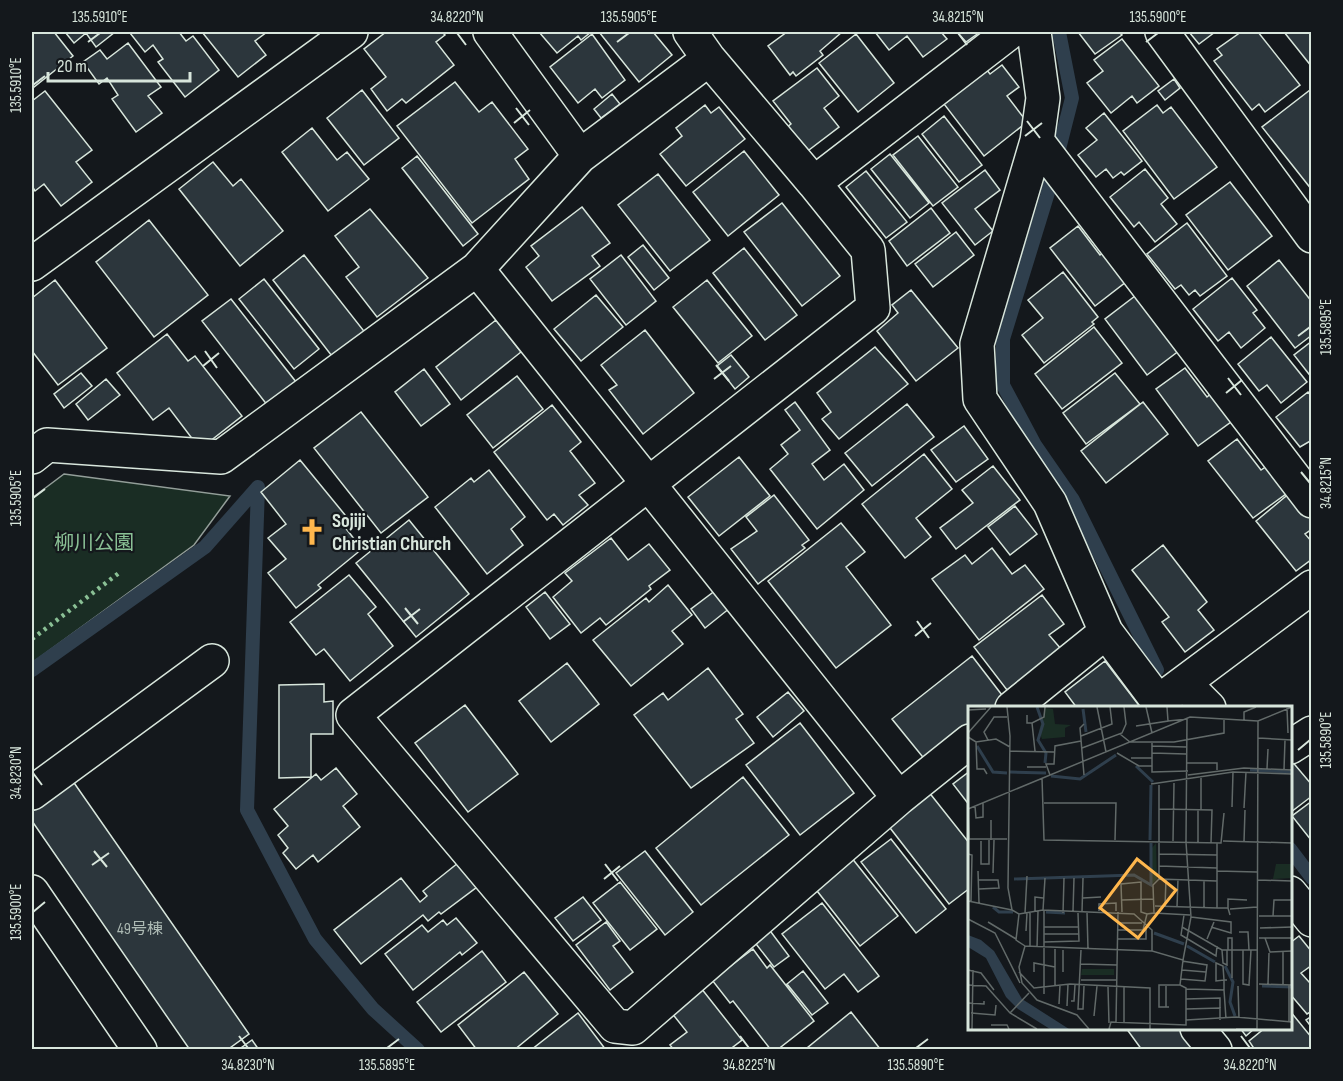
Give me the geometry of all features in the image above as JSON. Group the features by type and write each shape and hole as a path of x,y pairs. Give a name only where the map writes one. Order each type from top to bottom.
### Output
{"street":[{"path":"32,264 351,32"},
{"path":"489,32 580,156"},
{"path":"690,32 709,59 814,183 867,250 873,308 354,715 615,1026 633,1028 898,798 968,742"},
{"path":"814,183 1010,32"},
{"path":"1034,32 1043,98 1037,141 977,344 980,399 1050,503 1106,632 1160,705 1184,682 1311,587"},
{"path":"1162,32 1311,236"},
{"path":"37,442 221,457 477,269 580,156 709,59"},
{"path":"1037,141 1311,501"},
{"path":"477,269 649,482 898,798"},
{"path":"1014,706 1106,632"},
{"path":"32,793 212,661"},
{"path":"1184,682 1207,706"},
{"path":"1292,746 1311,733"},
{"path":"32,892 140,1050"},
{"path":"1292,896 1311,920"},
{"path":"1198,1030 1215,1050"}],"green space":[{"name":"柳川公園","path":"64,474 230,496 194,545 32,663 32,498"}],"building":[{"path":"32,32 54,32 73,56 34,87 32,83"},
{"path":"65,32 115,32 96,47 86,33 74,43"},
{"path":"179,32 186,41 193,36 219,70 185,97 158,62 163,59 153,45 145,52 130,33"},
{"path":"202,32 267,32 255,41 266,55 238,77"},
{"path":"386,32 442,32 445,35 436,42 454,65 406,103 402,99 387,111 371,89 386,77 364,49"},
{"path":"539,32 591,32 581,40 578,36 557,53"},
{"path":"599,32 653,32 672,55 639,82"},
{"path":"787,32 842,32 820,51 823,55 796,76 793,72 790,75 768,46"},
{"path":"875,32 941,32 947,39 923,57 907,36 889,50"},
{"path":"957,32 980,32 966,42"},
{"path":"1078,32 1119,32 1122,35 1095,54"},
{"path":"1189,32 1215,32 1199,44"},
{"path":"1241,32 1258,32 1300,85 1265,112 1259,104 1252,110 1214,61 1222,55 1217,49"},
{"path":"1284,32 1312,32 1312,67"},
{"path":"592,34 625,80 602,98 595,89 578,103 550,67"},
{"path":"856,34 894,83 858,112 819,63"},
{"path":"1122,39 1159,86 1137,103 1132,96 1111,113 1087,83 1103,71 1094,60"},
{"path":"128,43 161,87 148,96 162,113 136,132 112,99 118,95 107,78 99,84 83,62 100,50 107,59"},
{"path":"1002,65 1019,87 1007,96 1027,122 984,156 944,104 987,70 990,74"},
{"path":"817,68 839,96 824,108 839,127 805,153 786,128 791,124 773,101"},
{"path":"1174,79 1180,88 1165,100 1158,91"},
{"path":"455,82 479,112 492,102 528,149 515,159 529,179 472,223 397,126"},
{"path":"362,90 399,138 364,165 327,118"},
{"path":"1310,90 1312,92 1312,190 1262,127"},
{"path":"45,91 92,150 76,162 92,182 61,206 44,184 35,191 32,186 32,101"},
{"path":"612,94 620,104 601,118 594,109"},
{"path":"705,105 711,113 719,107 745,139 686,186 660,154 682,136 676,128"},
{"path":"1157,105 1163,113 1171,107 1217,167 1174,199 1123,131"},
{"path":"1104,113 1142,161 1124,175 1121,172 1113,178 1106,169 1096,177 1078,155 1097,140 1086,128"},
{"path":"944,116 982,165 959,182 922,134"},
{"path":"312,128 337,160 347,152 369,179 328,211 282,152"},
{"path":"918,136 958,187 933,206 893,155"},
{"path":"744,151 779,195 728,236 693,192"},
{"path":"890,154 929,203 910,218 871,169"},
{"path":"417,156 478,234 463,246 402,168"},
{"path":"213,162 233,186 241,179 283,231 240,266 179,189"},
{"path":"1145,169 1168,198 1161,204 1177,224 1155,242 1139,222 1134,227 1110,197"},
{"path":"985,170 1000,190 975,209 993,231 975,245 942,203"},
{"path":"866,171 907,222 886,238 846,187"},
{"path":"658,174 710,240 670,271 618,205"},
{"path":"1230,182 1272,236 1228,270 1186,215"},
{"path":"782,203 840,276 802,306 744,232"},
{"path":"582,207 610,243 592,256 600,266 552,301 526,267 539,256 531,246"},
{"path":"931,208 950,233 907,266 889,241"},
{"path":"370,209 428,278 377,317 346,277 359,267 335,236"},
{"path":"149,220 208,295 154,337 96,262"},
{"path":"1187,223 1227,276 1200,296 1195,290 1189,295 1181,285 1175,289 1147,254"},
{"path":"1078,226 1100,255 1108,249 1131,278 1095,306 1050,248"},
{"path":"956,232 974,255 933,287 915,264"},
{"path":"643,245 669,278 654,290 628,257"},
{"path":"744,248 797,315 765,340 713,273"},
{"path":"304,255 367,335 335,360 273,280"},
{"path":"621,255 656,301 626,325 590,279"},
{"path":"1279,260 1312,302 1312,335 1295,348 1247,286"},
{"path":"1063,272 1098,317 1092,322 1094,324 1044,363 1022,335 1043,318 1028,300"},
{"path":"1232,278 1257,310 1253,313 1265,328 1241,348 1229,332 1218,341 1193,309"},
{"path":"264,279 319,349 294,369 239,299"},
{"path":"55,280 107,348 58,385 32,351 32,298"},
{"path":"707,280 752,336 718,363 673,307"},
{"path":"911,290 958,348 916,381 877,331 898,313 892,305"},
{"path":"596,295 623,327 581,361 554,329"},
{"path":"1135,296 1158,325 1184,347 1147,375 1105,319"},
{"path":"231,299 300,387 271,410 202,321"},
{"path":"496,320 521,352 461,400 436,367"},
{"path":"1094,327 1122,363 1062,409 1035,374"},
{"path":"645,330 694,393 643,434 609,390 617,385 601,365"},
{"path":"167,334 188,361 195,356 242,416 200,449 169,408 153,420 117,373"},
{"path":"1271,337 1307,382 1281,403 1267,385 1259,391 1238,364"},
{"path":"1312,341 1312,378 1294,355"},
{"path":"875,347 908,384 839,439 822,419 831,412 817,393"},
{"path":"731,355 749,377 735,389 717,366"},
{"path":"1185,368 1207,397 1214,391 1235,419 1198,446 1156,389"},
{"path":"424,369 450,404 421,426 395,392"},
{"path":"81,373 92,386 64,408 54,394"},
{"path":"1115,373 1140,404 1086,444 1063,413"},
{"path":"517,376 543,409 493,448 467,415"},
{"path":"106,379 120,395 88,420 76,404"},
{"path":"1308,392 1312,397 1312,440 1300,447 1276,417"},
{"path":"795,402 830,450 812,464 824,480 844,464 864,490 817,529 770,469 788,454 781,445 800,430 785,410"},
{"path":"1143,402 1168,434 1106,483 1081,451"},
{"path":"907,404 934,437 872,486 845,453"},
{"path":"552,405 581,442 570,451 595,483 579,495 588,505 563,525 554,514 547,520 494,452"},
{"path":"361,412 428,497 381,533 314,448"},
{"path":"964,426 988,459 956,482 931,450"},
{"path":"1237,439 1261,470 1270,464 1290,491 1253,518 1208,461"},
{"path":"924,454 952,489 916,518 931,537 905,558 862,504"},
{"path":"739,457 770,496 719,536 688,497"},
{"name":"Sojiji Christian Church","path":"300,460 350,521 344,526 362,549 318,585 321,588 296,608 268,573 286,559 268,538 286,524 261,492"},
{"path":"993,466 1020,500 956,549 940,528 973,503 962,490"},
{"path":"489,470 525,517 511,529 523,545 487,574 435,507 471,478 474,482"},
{"path":"1291,492 1312,519 1312,529 1305,534 1312,542 1312,559 1296,571 1256,521"},
{"path":"774,495 809,540 802,545 805,548 758,584 731,549 757,531 746,517"},
{"path":"1015,506 1037,534 1010,555 988,527"},
{"path":"409,520 469,594 416,637 356,563"},
{"path":"841,523 865,552 846,567 891,625 836,668 768,581"},
{"path":"611,538 628,560 649,544 670,570 649,586 651,589 606,625 600,618 581,633 553,597 572,581 565,573"},
{"path":"1163,545 1207,602 1198,610 1214,630 1185,652 1162,622 1169,617 1132,570"},
{"path":"992,548 1012,574 1025,565 1044,589 979,640 932,579 965,555 972,564"},
{"path":"349,575 376,607 368,614 393,646 350,681 324,649 316,655 290,622"},
{"path":"668,585 692,615 672,631 683,644 631,686 593,640 646,598 649,602"},
{"path":"716,590 730,608 705,628 691,609"},
{"path":"545,592 570,624 550,639 526,607"},
{"path":"1042,595 1064,624 1049,635 1061,649 1007,690 974,647"},
{"path":"972,656 1005,699 996,706 968,706 968,729 926,761 892,719"},
{"path":"1105,661 1139,706 1076,706 1065,692"},
{"path":"567,663 599,704 551,742 519,701"},
{"path":"708,668 743,714 736,719 754,743 691,788 634,715 663,693 668,700"},
{"path":"324,684 324,702 333,701 333,734 311,734 311,777 279,778 279,685"},
{"path":"788,692 804,711 773,737 757,717"},
{"path":"465,705 518,774 468,812 415,743"},
{"path":"800,723 854,793 800,835 746,765"},
{"path":"1292,761 1312,785 1312,796 1292,811"},
{"path":"336,768 357,794 343,806 360,827 318,862 313,855 296,869 283,853 288,848 278,835 288,826 274,809 316,774 321,780"},
{"path":"968,773 968,803 953,784"},
{"path":"70,777 249,1034 227,1050 190,1050 32,821 32,804"},
{"path":"743,777 789,835 701,905 656,848"},
{"path":"928,791 968,841 968,890 949,904 887,824"},
{"path":"1312,801 1312,840 1311,840 1292,816"},
{"path":"891,839 946,909 916,933 861,862"},
{"path":"645,851 693,912 665,935 616,873"},
{"path":"851,857 898,916 860,946 814,887"},
{"path":"458,863 477,887 428,921 423,915 361,964 334,930 401,878 420,902 427,896 423,891"},
{"path":"620,882 657,929 630,950 593,903"},
{"path":"583,897 601,920 573,941 555,918"},
{"path":"822,903 879,976 858,992 844,974 825,989 782,934"},
{"path":"456,918 477,943 462,955 460,952 413,990 385,954 422,925 428,932 443,920 447,925"},
{"path":"606,922 620,941 613,946 633,972 610,990 576,945"},
{"path":"768,928 789,956 774,967 753,940"},
{"path":"1299,936 1312,952 1312,965 1301,973 1309,982 1312,979 1312,1011 1307,1014 1292,996 1292,941"},
{"path":"753,949 767,968 770,965 814,1021 777,1050 771,1050 733,1001 730,1003 712,980"},
{"path":"482,951 506,982 441,1032 417,1002"},
{"path":"803,971 828,1003 812,1015 787,984"},
{"path":"524,972 558,1014 514,1050 477,1050 458,1025"},
{"path":"701,988 742,1040 729,1050 674,1050 670,1045 687,1032 671,1012"},
{"path":"851,1012 881,1050 808,1050 807,1048"},
{"path":"578,1013 606,1050 531,1050"},
{"path":"1292,1013 1312,1038 1312,1050 1255,1050 1249,1041 1263,1030 1292,1030"},
{"path":"1312,1016 1312,1028 1306,1020"},
{"path":"1127,1030 1182,1030 1197,1050 1142,1050"},
{"path":"1242,1030 1253,1030 1246,1036"},
{"path":"252,1040 259,1050 238,1050"}],"waterway":[{"path":"1059,32 1072,98 1047,196 1003,339 1003,385 1035,445 1073,500 1157,670"},
{"path":"32,670 205,547 258,487 247,810 315,939 373,1009 418,1050"},
{"path":"1292,852 1312,878"}],"hedge":[{"path":"32,639 119,573"}],"place":[{"name":"Sojiji Christian Church","path":"312,532"}]}
